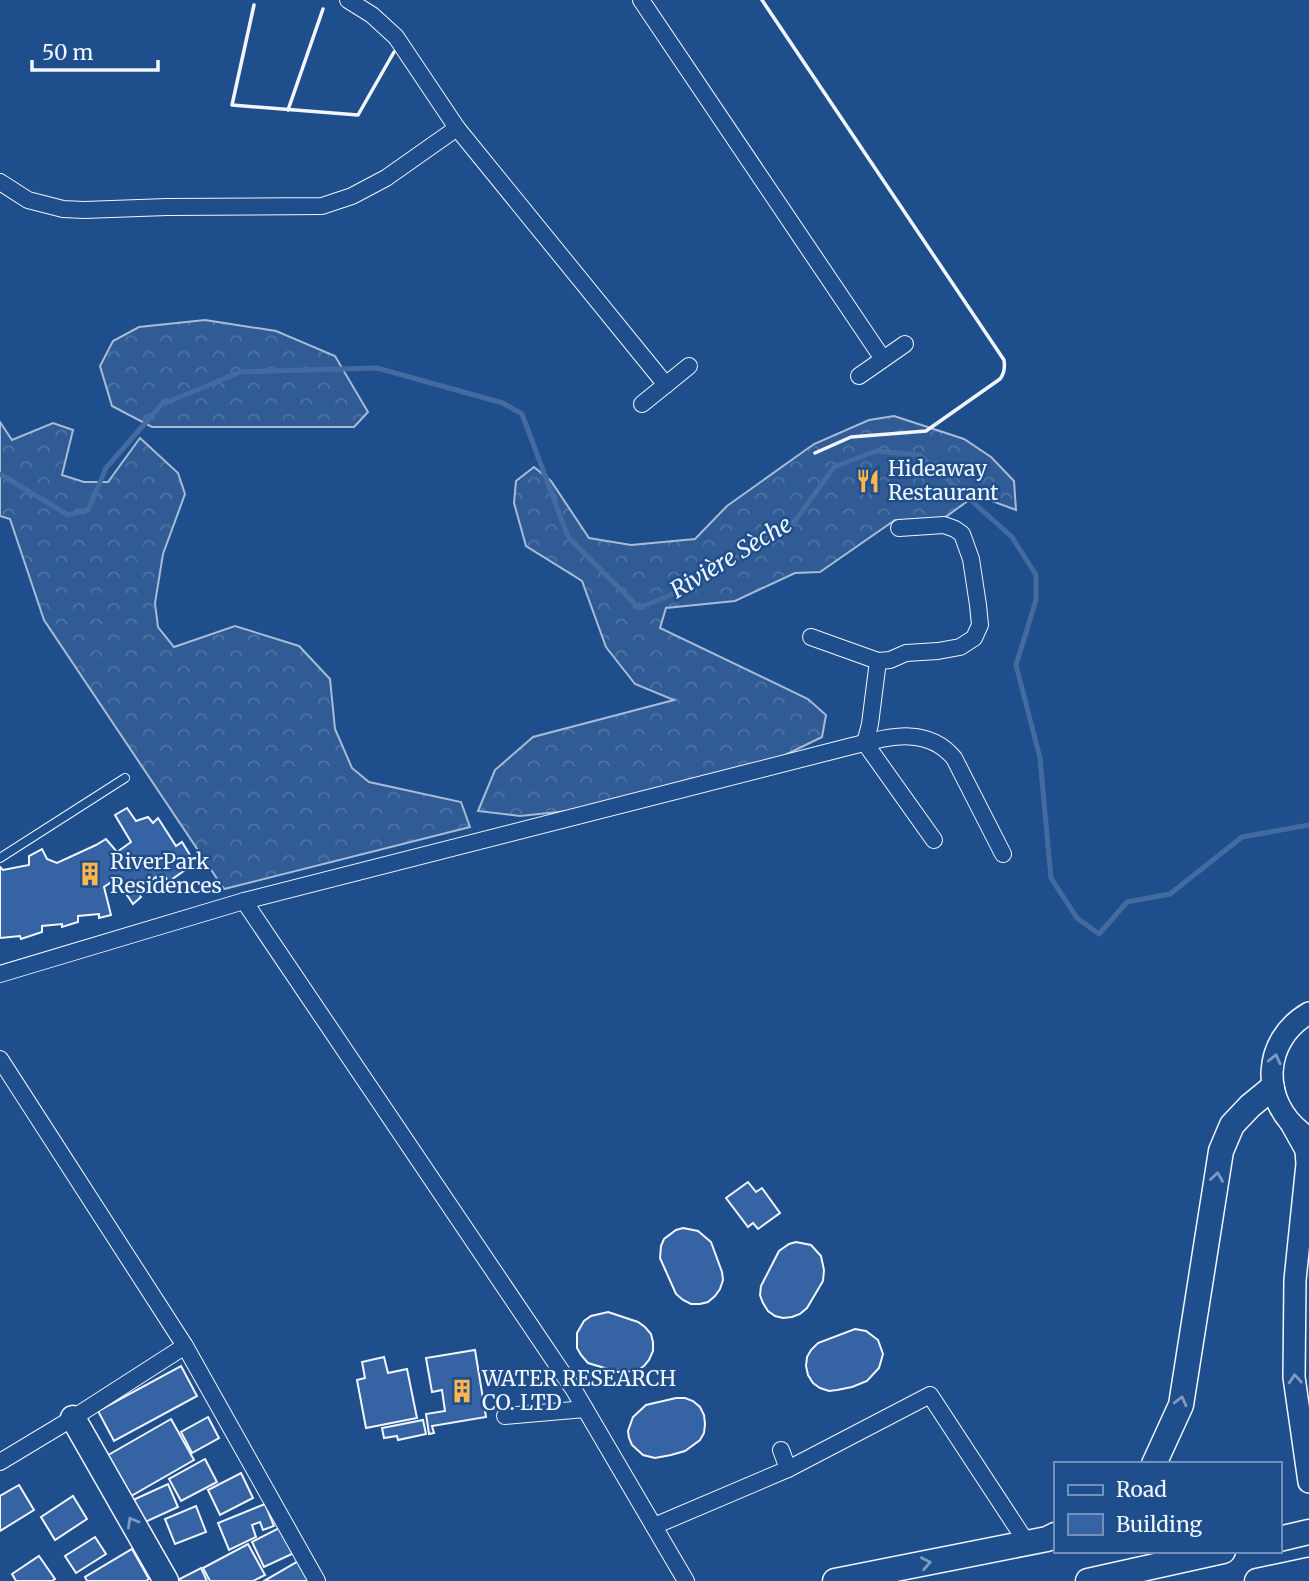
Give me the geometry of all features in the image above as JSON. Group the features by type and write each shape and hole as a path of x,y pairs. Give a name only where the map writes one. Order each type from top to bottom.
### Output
{"main road":[{"path":"1308,1476 1294,1377 1295,1280 1307,1164 1306,1150 1300,1131 1279,1108 1272,1088 1272,1063 1280,1040 1297,1020 1309,1013"},
{"path":"1155,1462 1181,1405 1221,1151 1232,1125 1272,1088"},
{"path":"73,1418 166,1581"},
{"path":"1281,1539 1309,1532"},
{"path":"835,1581 1054,1536"},
{"path":"1088,1581 1214,1553"},
{"path":"1257,1581 1309,1570"}],"street":[{"path":"348,0 372,15 396,37 457,128 666,385"},
{"path":"642,0 883,359"},
{"path":"0,182 28,200 63,209 322,206 376,184 457,128"},
{"path":"859,376 905,344"},
{"path":"642,404 689,366"},
{"path":"811,637 878,661 890,660 906,653 960,647 974,638 980,625 971,559 962,534 944,526 899,528"},
{"path":"865,743 878,661"},
{"path":"0,974 244,901 865,743 903,736 919,736 945,747 954,758 1003,854"},
{"path":"865,743 934,840"},
{"path":"244,901 566,1379 686,1581"},
{"path":"0,1059 185,1346 317,1581"},
{"path":"0,1462 185,1346"},
{"path":"654,1526 788,1469 930,1395 1027,1543"},
{"path":"505,1416 584,1409"},
{"path":"781,1450 788,1469"}],"lane":[{"path":"0,858 125,778"}],"green space":[{"path":"205,320 276,331 335,356 368,412 354,427 152,427 112,406 100,366 113,341 139,327"},
{"path":"894,416 964,439 991,457 1014,481 1016,510 976,495 940,521 895,520 820,572 795,573 735,601 666,608 660,628 808,699 826,715 822,737 781,757 586,809 520,816 478,811 495,770 533,737 674,700 635,684 606,647 582,581 526,546 514,503 516,481 534,467 551,481 589,538 631,545 695,539 727,506 814,444 869,420"},
{"path":"0,422 12,440 53,423 73,430 62,475 84,482 108,482 140,438 178,473 185,494 163,554 155,603 158,627 174,647 235,626 299,646 330,679 335,729 352,768 369,782 461,802 470,827 224,889 44,620 10,519 0,516"}],"building":[{"name":"RiverPark Residences","path":"127,808 136,821 148,817 153,823 158,818 176,846 182,842 193,860 186,865 188,868 168,882 166,878 159,882 156,877 137,890 141,897 133,904 116,879 104,887 111,915 99,918 99,914 78,916 78,922 62,927 62,924 42,926 42,932 21,939 20,936 0,938 0,867 3,870 29,865 29,856 42,849 47,859 57,863 106,839 117,852 131,842 115,815"},
{"path":"748,1182 756,1192 762,1188 780,1213 758,1229 753,1223 748,1227 726,1198"},
{"path":"683,1228 698,1231 711,1242 722,1272 720,1289 708,1302 691,1304 676,1294 660,1258 664,1239"},
{"path":"796,1242 811,1245 821,1256 823,1281 807,1308 800,1314 783,1318 768,1311 760,1295 761,1286 779,1251"},
{"path":"608,1312 638,1322 651,1334 653,1351 644,1366 636,1371 618,1372 588,1363 577,1348 577,1333 584,1321 591,1316"},
{"path":"855,1329 866,1331 878,1340 883,1354 879,1368 867,1381 852,1387 829,1391 820,1388 808,1375 807,1357 811,1350 818,1343"},
{"name":"WATER RESEARCH CO. LTD","path":"475,1350 486,1417 432,1426 434,1433 429,1434 426,1414 445,1411 442,1390 432,1392 426,1358"},
{"path":"384,1357 388,1373 407,1369 417,1418 366,1428 357,1380 365,1378 362,1362"},
{"path":"181,1366 197,1396 114,1441 98,1411"},
{"path":"676,1398 693,1401 700,1407 705,1424 700,1440 685,1451 671,1455 655,1458 643,1455 632,1445 629,1438 628,1431 633,1417 646,1405"},
{"path":"208,1417 219,1438 192,1453 181,1432"},
{"path":"171,1419 194,1460 126,1499 103,1458"},
{"path":"423,1420 426,1434 398,1440 397,1436 384,1438 382,1428"},
{"path":"205,1459 217,1482 181,1501 169,1479"},
{"path":"241,1473 253,1498 220,1515 208,1490"},
{"path":"168,1484 178,1507 143,1523 133,1500"},
{"path":"19,1485 34,1510 0,1531 0,1496"},
{"path":"73,1496 87,1519 55,1540 41,1517"},
{"path":"265,1504 274,1526 263,1530 260,1522 252,1525 256,1537 229,1550 218,1523"},
{"path":"196,1506 206,1532 175,1544 165,1519"},
{"path":"281,1527 294,1553 264,1567 252,1542"},
{"path":"95,1537 106,1554 76,1573 65,1556"},
{"path":"248,1544 265,1575 253,1581 210,1581 203,1568"},
{"path":"132,1549 149,1579 87,1581 85,1577"},
{"path":"39,1556 55,1579 16,1581 12,1574"},
{"path":"302,1559 314,1581 264,1581"},
{"path":"201,1568 207,1581 176,1581"}],"waterway":[{"name":"Rivière Sèche","path":"0,474 68,515 88,510 106,468 161,405 240,372 377,368 503,403 522,414 568,537 639,608 696,584 795,521 834,467 876,451 920,455 1012,537 1036,575 1036,600 1016,665 1040,758 1051,878 1077,918 1099,934 1127,902 1170,894 1242,837 1309,825"}],"wall":[{"path":"762,0 1004,360 1004,372 1000,379 926,431 851,437 815,453"},
{"path":"254,5 232,105 358,115 394,52"},
{"path":"288,110 323,9"}],"place":[{"name":"Hideaway Restaurant","path":"868,481"},
{"name":"RiverPark Residences","path":"90,874"},
{"name":"WATER RESEARCH CO. LTD","path":"462,1391"}]}
